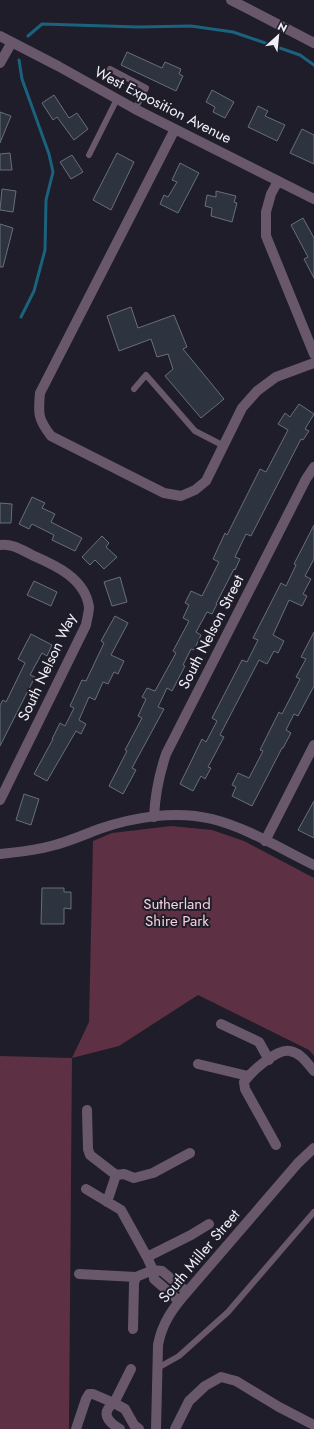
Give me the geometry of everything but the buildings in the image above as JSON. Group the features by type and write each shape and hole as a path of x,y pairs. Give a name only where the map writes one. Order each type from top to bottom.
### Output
{"street":[{"path":"231,0 314,43"},
{"name":"West Exposition Avenue","path":"0,36 135,109 314,199"},
{"path":"0,63 12,42"},
{"path":"175,129 40,393 38,411 42,424 51,436 164,493 181,496 195,490 206,481 242,408 257,390 276,378 314,363"},
{"path":"278,181 271,194 266,212 266,236 314,354"},
{"name":"South Nelson Street","path":"154,817 154,804 158,778 166,754 306,479 314,468"},
{"name":"South Nelson Way","path":"0,545 4,544 13,546 48,562 72,576 86,597 89,608 86,625 0,800"},
{"path":"265,841 314,745"},
{"path":"0,854 51,846 118,823 170,814 205,817 236,826 314,865"},
{"path":"221,1024 259,1042 269,1060"},
{"path":"276,1145 246,1089 244,1082 248,1076 278,1053 289,1050 302,1056 314,1071"},
{"path":"198,1064 248,1076"},
{"path":"88,1110 88,1149 90,1155 116,1175 124,1174 134,1178 153,1173 190,1154"},
{"name":"South Miller Street","path":"156,1429 156,1369 160,1333 164,1322 179,1301 298,1163 314,1148"},
{"path":"107,1202 116,1175"},
{"path":"86,1189 121,1210 147,1257 153,1270 154,1279 179,1301"},
{"path":"147,1257 191,1235 209,1224"},
{"path":"79,1274 136,1277 153,1270 162,1271 187,1292"},
{"path":"133,1329 134,1283 136,1277"},
{"path":"120,1429 109,1422 106,1415 108,1409 114,1403 131,1369"},
{"path":"175,1429 189,1401 205,1386 221,1377 236,1381 279,1407 314,1425"},
{"path":"76,1429 88,1394 93,1394 124,1409 134,1425 139,1429"}],"lane":[{"path":"110,69 146,88 135,109"},
{"path":"89,155 116,99"},
{"path":"134,389 146,375 195,431 224,446"},
{"path":"156,1369 179,1356 228,1312 314,1212"},
{"path":"120,1429 131,1420"}],"green space":[{"name":"Sutherland Shire Park","path":"171,826 212,830 244,841 314,878 314,1056 309,1050 198,995 119,1046 72,1058 89,1022 93,841 112,833"},
{"path":"0,1056 72,1058 69,1429 0,1429"}],"waterway":[{"path":"28,36 42,24 138,27 191,26 233,32 300,55 314,65"},
{"path":"19,60 22,79 49,154 53,172 46,200 45,250 34,291 21,317"}]}
